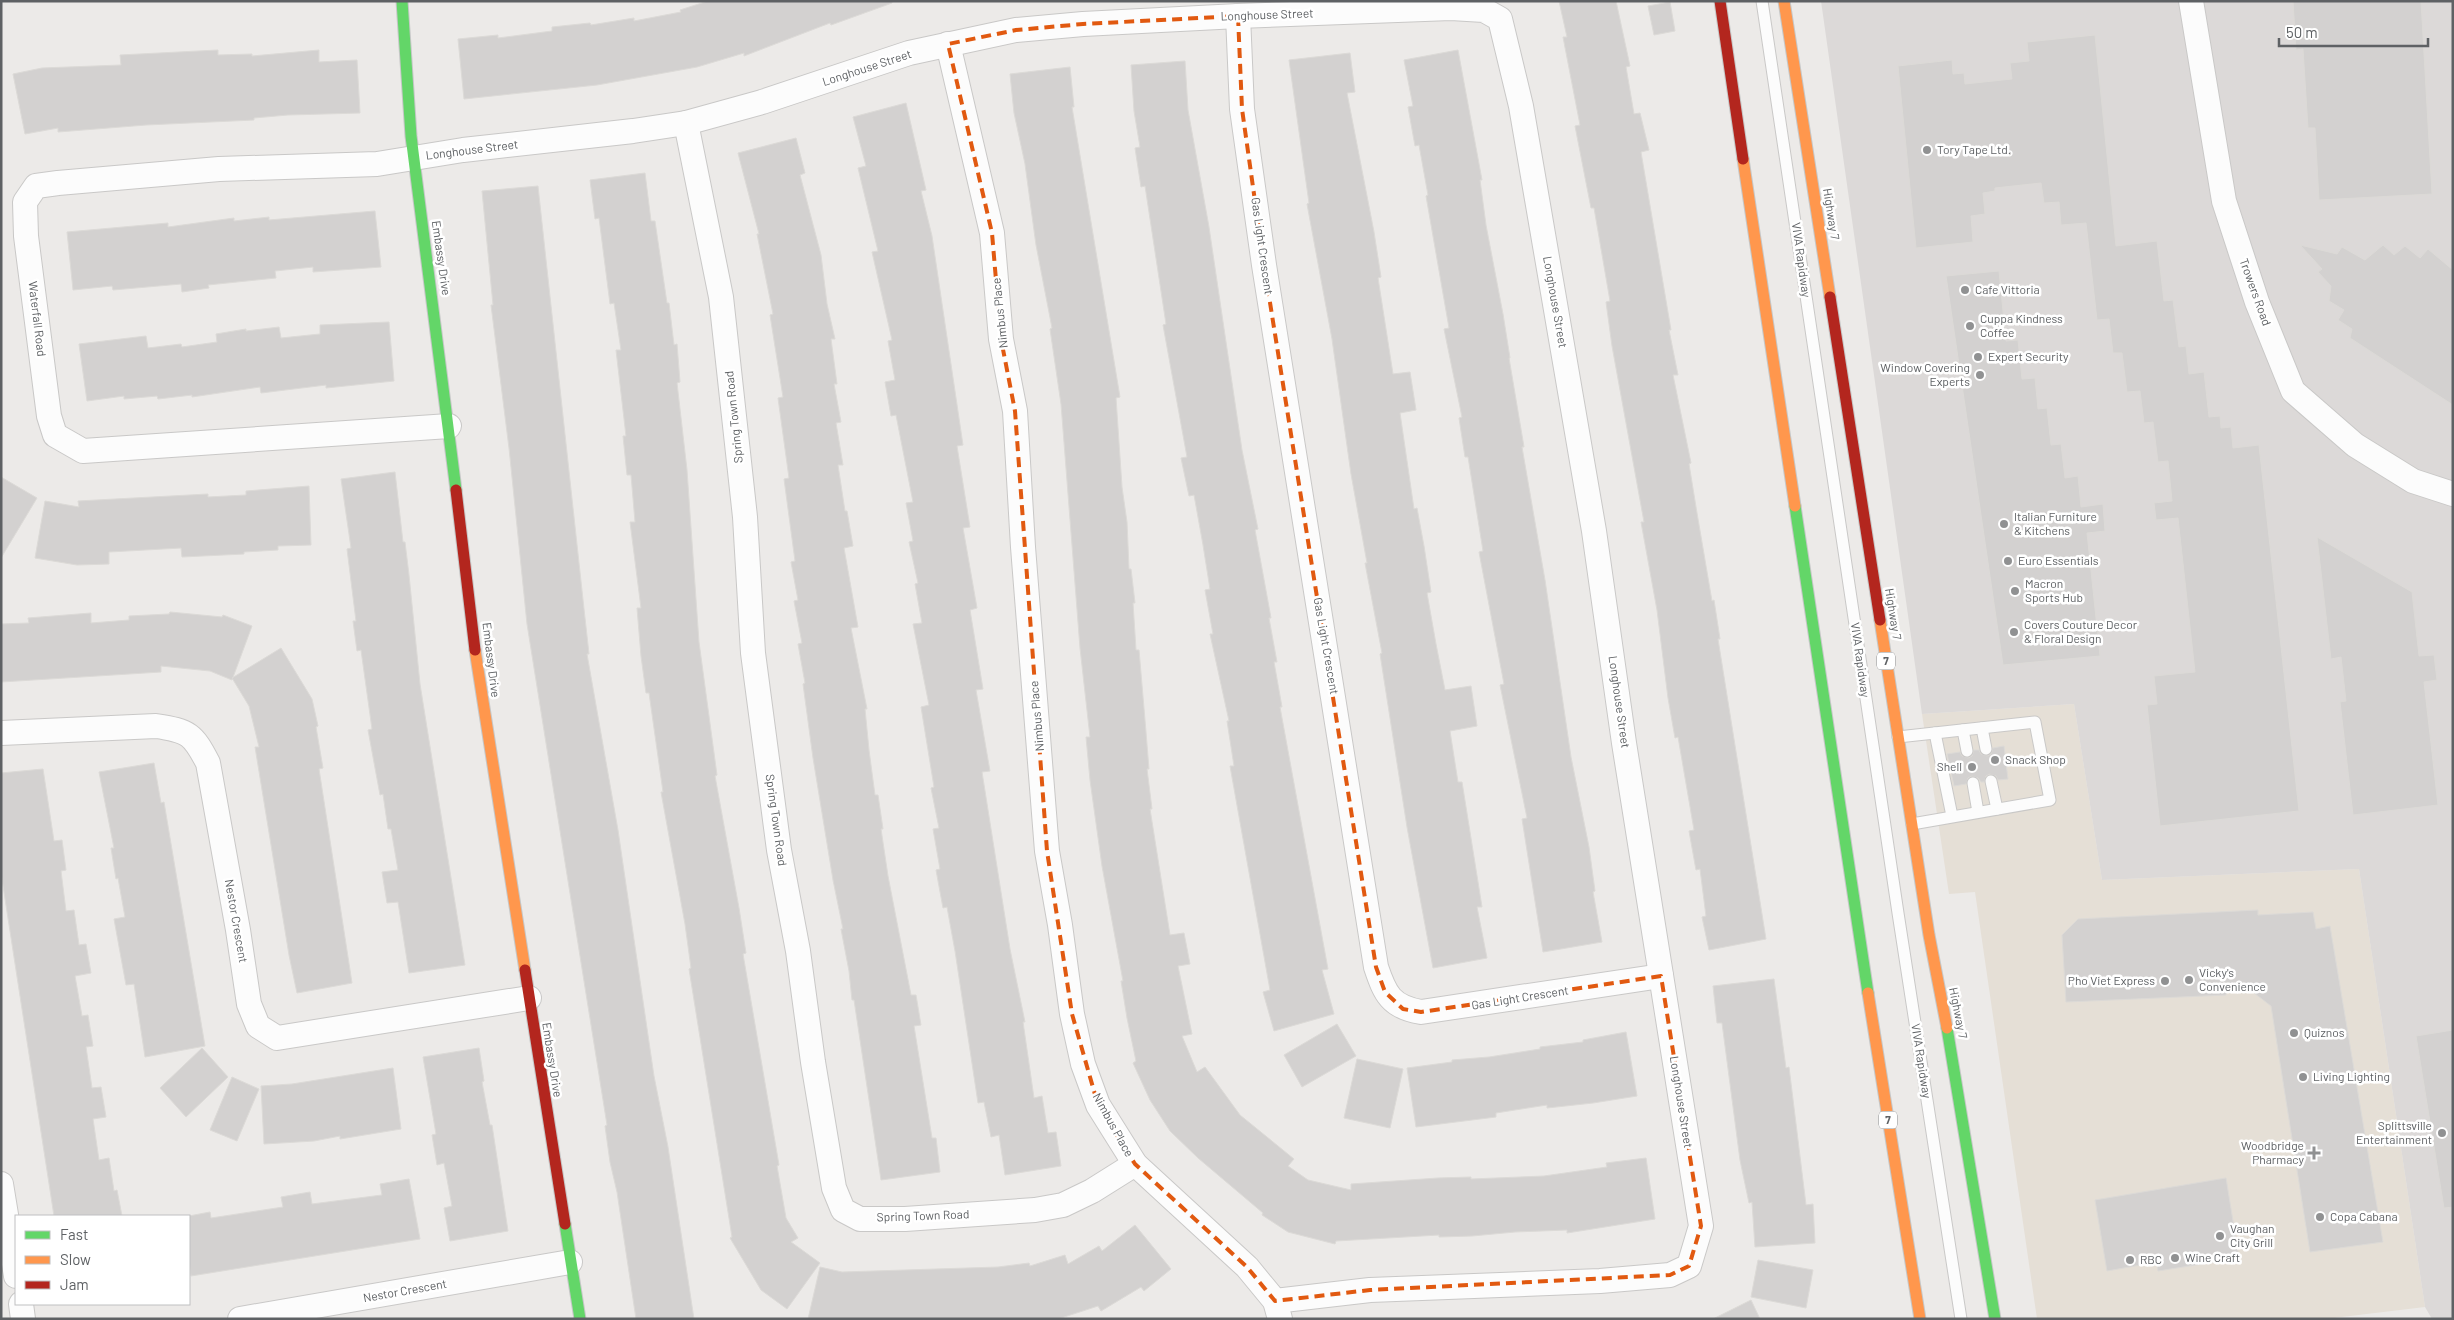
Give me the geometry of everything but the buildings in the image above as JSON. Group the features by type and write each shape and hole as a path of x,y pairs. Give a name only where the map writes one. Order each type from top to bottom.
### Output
{"main road":[{"name":"Embassy Drive","path":"402,1 414,158 449,426 478,678 580,1319"},
{"name":"7","path":"1720,1 1855,912 1920,1319"},
{"name":"Highway 7","path":"1784,1 1912,824 1995,1319"}],"street":[{"name":"Trowers Road","path":"2190,1 2224,201 2258,302 2293,392 2355,445 2413,480 2453,494"},
{"name":"Longhouse Street","path":"414,158 686,123 762,102 909,53 1016,30 1083,24 1238,16 1451,8 1484,10 1500,18 1521,106 1594,531 1701,1226 1689,1266 1670,1275 1600,1281 1370,1290 1278,1310"},
{"name":"Gas Light Crescent","path":"1238,16 1242,109 1264,265 1376,967 1385,992 1403,1009 1421,1012 1661,976"},
{"name":"Nimbus Place","path":"948,44 992,233 1001,339 1015,411 1023,547 1047,851 1060,925 1072,1014 1083,1064 1098,1105 1135,1164 1247,1267 1278,1310"},
{"name":"Spring Town Road","path":"686,123 721,297 745,517 753,653 779,850 798,951 812,1062 834,1188 843,1210 860,1219 905,1219 1035,1210 1063,1205 1092,1191 1135,1164"},
{"name":"Waterfall Road","path":"414,158 377,164 219,169 36,186 25,202 26,236 49,416 56,435 83,451 449,426"},
{"name":"Nestor Crescent","path":"1,732 156,726 179,729 196,740 208,763 238,930 249,1004 258,1026 278,1038 529,998"},
{"path":"1,1184 15,1270"},
{"name":"Nestor Crescent","path":"240,1319 570,1262"},
{"path":"20,1305 23,1319"}],"lane":[{"name":"VIVA Rapidway","path":"1762,1 1898,912 1961,1319"},
{"path":"1898,736 2035,722 2050,800 1912,824"},
{"path":"1982,728 1986,749"},
{"path":"1963,730 1967,751"},
{"path":"1935,733 1952,816"},
{"path":"1991,781 1997,809"},
{"path":"1973,783 1978,812"}],"highlighted area":[{"path":"1238,16 1242,109 1264,265 1376,967 1385,992 1403,1009 1421,1012 1661,976 1701,1226 1689,1266 1670,1275 1370,1290 1275,1301 1247,1267 1135,1164 1098,1105 1072,1014 1047,851 1015,411 1001,339 992,233 948,44 1016,30 1083,24"}],"shaded area":[{"path":"1821,1 2453,1 2453,1319 2432,1319 2425,1307 2359,869 2102,880 2074,704 1922,714"},
{"path":"2074,704 2102,880 2359,869 2425,1307 2325,1319 2037,1319 1975,892 1949,894 1922,714"}],"traffic: fast":[{"path":"402,1 411,136 456,490"},
{"path":"1795,506 1868,993"},
{"path":"1947,1028 1995,1319"},
{"path":"565,1224 580,1319"}],"traffic: slow":[{"path":"1784,1 1830,297"},
{"path":"1743,159 1795,506"},
{"path":"1880,620 1929,935 1947,1028"},
{"path":"475,650 525,970"},
{"path":"1868,993 1920,1319"}],"traffic: jam":[{"path":"1720,1 1743,159"},
{"path":"1830,297 1880,620"},
{"path":"456,490 475,650"},
{"path":"525,970 565,1224"}],"place":[{"name":"Tory Tape Ltd.","path":"1927,150"},
{"name":"Cafe Vittoria","path":"1965,290"},
{"name":"Cuppa Kindness Coffee","path":"1970,326"},
{"name":"Expert Security","path":"1978,357"},
{"name":"Window Covering Experts","path":"1980,375"},
{"name":"Italian Furniture & Kitchens","path":"2004,524"},
{"name":"Euro Essentials","path":"2008,561"},
{"name":"Macron Sports Hub","path":"2015,591"},
{"name":"Covers Couture Decor & Floral Design","path":"2014,632"},
{"name":"Snack Shop","path":"1995,760"},
{"name":"Shell","path":"1972,767"},
{"name":"Vicky's Convenience","path":"2189,980"},
{"name":"Pho Viet Express","path":"2165,981"},
{"name":"Quiznos","path":"2294,1033"},
{"name":"Living Lighting","path":"2303,1077"},
{"name":"Splittsville Entertainment","path":"2442,1133"},
{"name":"Woodbridge Pharmacy","path":"2314,1153"},
{"name":"Copa Cabana","path":"2320,1217"},
{"name":"Vaughan City Grill","path":"2220,1236"},
{"name":"Wine Craft","path":"2175,1258"},
{"name":"RBC","path":"2130,1260"}]}
